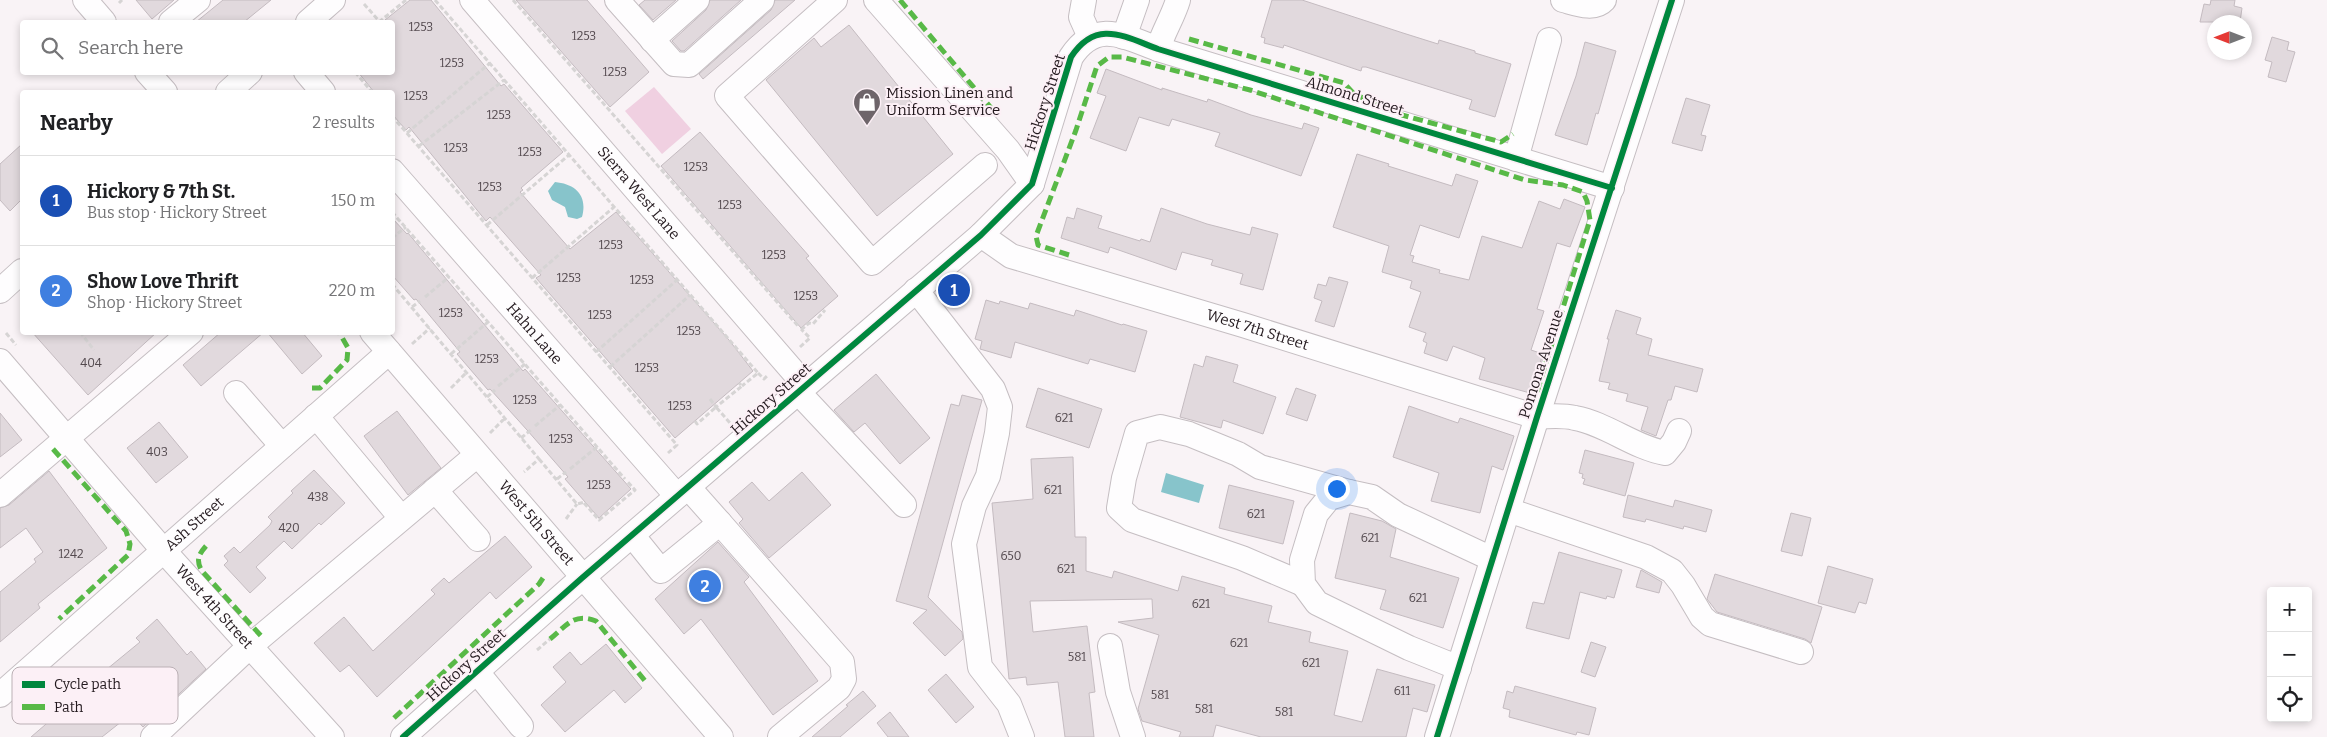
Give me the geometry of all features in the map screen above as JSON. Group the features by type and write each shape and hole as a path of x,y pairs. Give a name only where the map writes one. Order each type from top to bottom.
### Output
{"street":[{"path":"173,20 198,0"},
{"path":"310,20 333,0"},
{"name":"Sierra West Lane","path":"472,0 802,388 904,504"},
{"path":"652,40 697,0"},
{"path":"626,3 652,40 674,64 689,65 762,0"},
{"path":"835,0 727,96 872,263 985,165"},
{"path":"876,0 1008,150 1032,184"},
{"path":"1084,0 1082,17 1090,36"},
{"path":"1124,37 1138,0"},
{"path":"1158,49 1178,0"},
{"path":"1563,0 1588,6 1601,4 1604,0"},
{"name":"Pomona Avenue","path":"1437,737 1537,417 1672,0"},
{"path":"88,1 102,20"},
{"name":"Almond Street","path":"1090,36 1106,34 1124,37 1612,188"},
{"name":"Hickory Street","path":"403,737 429,729 477,672 582,578 982,235 1032,184 1071,57 1078,46 1090,36"},
{"path":"1516,159 1549,40"},
{"path":"150,75 162,90"},
{"path":"230,90 247,75"},
{"path":"309,75 321,90"},
{"name":"Hahn Lane","path":"395,174 683,491 720,523 842,662 844,679 838,688 780,737"},
{"name":"West 7th Street","path":"982,235 1011,256 1244,325 1537,417 1576,418 1602,427 1650,450 1665,453 1674,442 1679,431"},
{"path":"0,291 20,273"},
{"path":"916,290 993,388 1000,407 988,476 974,506 964,544 980,667 1009,704 1022,737"},
{"path":"0,495 187,335"},
{"name":"West 5th Street","path":"375,335 721,737"},
{"name":"Ash Street","path":"31,667 389,352"},
{"name":"West 4th Street","path":"0,361 163,550 332,737"},
{"path":"236,393 282,446"},
{"path":"316,416 398,514"},
{"path":"1459,668 1409,648 1317,603 1302,584 1242,558 1132,520 1119,508 1124,478 1137,433 1160,427 1189,434 1238,454 1260,467 1372,497 1398,515 1492,559"},
{"path":"178,714 250,646 477,455"},
{"path":"435,490 478,540"},
{"path":"1302,584 1302,560 1316,514 1329,498 1349,492"},
{"path":"1508,510 1646,557 1672,571 1683,584 1702,618 1710,624 1801,652"},
{"path":"632,535 661,571 720,523"},
{"path":"1110,646 1118,692 1134,737"},
{"path":"477,672 521,726"},
{"name":"Ash Street","path":"0,695 12,684"},
{"path":"153,737 167,724"}],"path":[{"path":"381,20 406,0"},
{"path":"435,0 758,373 740,385 696,424 694,422"},
{"path":"513,0 810,338 794,352"},
{"path":"364,4 377,20"},
{"path":"407,133 490,63"},
{"path":"358,75 370,90"},
{"path":"419,146 504,80"},
{"path":"395,119 677,445 663,458"},
{"path":"487,225 569,155"},
{"path":"532,278 614,207"},
{"path":"395,215 634,490 600,520 585,502 577,504 566,519"},
{"path":"395,236 406,227"},
{"path":"425,297 449,277"},
{"path":"596,352 677,280"},
{"path":"395,288 577,504"},
{"path":"610,367 690,295"},
{"path":"412,308 420,301"},
{"path":"800,328 809,323 813,324 825,310"},
{"path":"451,354 488,322"},
{"path":"412,344 430,328"},
{"path":"82,335 94,350"},
{"path":"498,386 525,364"},
{"path":"451,388 467,372"},
{"path":"487,397 495,390"},
{"path":"710,399 731,424"},
{"path":"536,426 560,405"},
{"path":"490,433 505,418"},
{"path":"521,438 532,429"},
{"path":"557,479 597,446"},
{"path":"524,472 539,459"}],"shaded area":[{"path":"654,87 691,129 662,154 625,111"}],"water":[{"path":"555,182 568,185 578,192 583,203 582,217 577,219 568,217 565,207 552,200 548,191"},
{"path":"1166,473 1204,485 1199,503 1161,492"}],"building":[{"path":"136,0 174,0 152,19"},
{"path":"223,0 271,0 246,20 198,20"},
{"path":"410,0 431,0 501,86 504,84 563,152 521,188 523,190 520,192 570,249 616,212 729,340 753,371 675,438 536,278 541,275 490,217 486,221 409,127 406,130 395,117 395,90 372,90 360,75 395,75 395,20 385,20"},
{"path":"516,0 587,0 649,72 610,107"},
{"path":"645,0 676,0 653,20 639,5"},
{"path":"710,0 741,0 684,51 681,51 672,41 706,10"},
{"path":"775,0 795,0 703,79 699,74 771,10"},
{"path":"1272,0 1302,0 1438,44 1439,40 1511,64 1495,117 1469,109 1472,100 1366,67 1362,67 1361,71 1284,45 1283,48 1264,43 1265,38 1261,37"},
{"path":"2211,0 2235,0 2234,6 2242,8 2241,15 2207,15 2207,22 2200,22 2204,4 2210,5"},
{"name":"Mission Linen and Uniform Service","path":"849,25 953,154 877,216 766,80 814,38 821,47"},
{"path":"2272,37 2289,42 2287,50 2295,52 2286,82 2268,77 2272,62 2265,60"},
{"path":"1585,42 1616,51 1587,145 1555,135 1576,76"},
{"path":"1106,69 1162,90 1162,88 1207,102 1208,99 1251,115 1302,129 1304,123 1319,128 1301,176 1215,146 1220,133 1172,119 1169,126 1139,117 1126,151 1090,138 1106,96 1097,93"},
{"path":"1686,98 1710,105 1701,135 1706,136 1702,151 1672,143"},
{"path":"700,132 809,256 806,258 838,296 801,328 661,166"},
{"path":"20,146 20,201 10,211 0,200 0,164"},
{"path":"1357,154 1452,186 1456,174 1478,181 1459,238 1420,225 1410,255 1414,256 1412,262 1440,270 1439,273 1469,280 1482,236 1522,248 1539,201 1560,209 1564,199 1585,207 1570,247 1557,243 1537,309 1544,311 1531,350 1543,354 1530,393 1479,379 1485,358 1453,346 1447,361 1424,353 1427,343 1423,341 1426,333 1409,327 1421,292 1410,288 1412,281 1382,272 1389,246 1333,227"},
{"path":"1077,208 1102,216 1098,228 1140,241 1141,239 1150,242 1161,208 1207,224 1250,235 1252,227 1278,234 1263,290 1240,284 1243,274 1211,265 1213,260 1182,252 1176,270 1110,247 1108,253 1061,238 1067,217 1074,219"},
{"path":"395,221 408,233 523,371 525,369 631,489 599,518 565,479 568,477 490,389 488,390 457,354 460,352 416,299 414,300 395,278"},
{"path":"1329,277 1348,282 1334,327 1315,321 1322,301 1314,298 1318,284 1326,286"},
{"path":"986,300 999,304 1000,301 1028,309 1030,303 1074,316 1076,310 1147,331 1135,372 1090,359 1088,364 1015,342 1011,358 980,349 982,341 975,339"},
{"path":"1616,310 1641,318 1636,334 1652,339 1648,355 1703,369 1697,392 1675,386 1671,400 1668,400 1656,436 1641,430 1648,407 1626,401 1628,394 1608,389 1610,383 1599,381 1609,339 1607,339"},
{"path":"35,335 154,335 88,395"},
{"path":"218,335 260,335 201,386 183,365"},
{"path":"270,335 304,335 322,356 302,374"},
{"path":"1206,356 1238,365 1233,382 1276,397 1263,434 1223,420 1221,428 1180,417 1194,364 1203,367"},
{"path":"876,374 930,438 900,464 865,423 854,432 834,410"},
{"path":"1038,388 1102,409 1089,448 1026,427"},
{"path":"1296,388 1316,395 1307,421 1286,414"},
{"path":"962,395 982,400 928,597 962,632 963,639 945,656 913,623 927,610 896,601 951,404 959,406"},
{"path":"1409,406 1458,423 1460,418 1514,436 1503,470 1492,466 1480,513 1431,501 1439,473 1393,457"},
{"path":"397,411 441,468 408,495 364,436"},
{"path":"0,413 22,440 0,457"},
{"path":"159,422 188,457 156,483 127,448"},
{"path":"1585,450 1634,463 1625,496 1583,484 1585,479 1582,478 1583,474 1579,473"},
{"path":"1073,457 1075,537 1086,537 1086,571 1112,578 1114,571 1178,591 1182,576 1225,588 1224,594 1272,606 1268,622 1311,632 1309,642 1348,651 1334,715 1362,722 1377,669 1435,685 1427,712 1413,708 1406,737 1261,737 1216,725 1213,737 1179,737 1181,732 1142,721 1138,709 1159,635 1118,622 1153,618 1152,599 1030,601 1033,632 1087,626 1095,692 1089,693 1094,737 1065,737 1058,682 1027,685 1026,677 1009,679 992,503 1033,499 1031,459"},
{"path":"314,470 345,503 321,525 319,523 292,549 284,541 256,567 266,578 250,593 224,565 228,561 224,556 234,547 240,553 270,525 272,521 268,517 293,493 291,491"},
{"path":"49,471 107,548 38,604 40,608 0,642 0,592 36,562 34,559 43,552 26,528 0,548 0,508 9,505"},
{"path":"802,472 831,505 769,558 739,523 743,519 729,502 752,482 769,501"},
{"path":"1229,485 1294,501 1283,544 1219,528"},
{"path":"1628,495 1673,507 1675,500 1712,510 1706,532 1684,526 1683,529 1646,519 1645,522 1623,517"},
{"path":"1350,513 1382,521 1396,529 1390,557 1459,578 1443,628 1380,609 1386,590 1335,578"},
{"path":"1791,513 1811,518 1802,556 1781,551"},
{"path":"505,536 532,567 496,599 490,592 377,697 349,665 340,672 314,643 344,617 373,651 435,594 431,590 444,578 449,583"},
{"path":"718,542 749,577 744,582 818,681 773,715 701,619 684,634 655,599"},
{"path":"1559,552 1622,570 1614,598 1607,596 1606,599 1580,592 1569,639 1526,628 1533,602 1544,604"},
{"path":"1828,566 1873,579 1866,604 1859,602 1855,613 1818,603"},
{"path":"1641,570 1662,582 1659,593 1636,587"},
{"path":"1715,574 1822,607 1811,643 1805,639 1717,612 1707,599"},
{"path":"157,619 187,655 191,651 206,669 178,695 178,667 110,667 140,642 136,638"},
{"path":"1591,642 1606,647 1595,677 1581,672"},
{"path":"606,644 642,688 625,703 614,690 565,732 541,705 566,682 553,667 570,652 581,665"},
{"path":"946,674 974,707 956,723 928,690"},
{"path":"1515,686 1596,708 1589,735 1577,732 1576,735 1509,717 1510,710 1503,708 1507,691 1513,693"},
{"path":"863,691 876,706 840,737 812,737 848,706 846,705"},
{"path":"890,712 909,737 888,737 877,723"},
{"path":"46,724 118,724 102,737 31,737"}],"marked path":[{"path":"900,0 992,109"},
{"path":"1189,39 1344,83 1354,94 1402,115 1501,142 1513,134"},
{"path":"1069,255 1038,245 1036,236 1076,130 1097,66 1109,57 1122,57 1250,90 1525,180 1563,185 1583,192 1587,201 1590,220 1537,392"},
{"path":"312,388 320,388 347,360 348,348 341,335"},
{"path":"53,449 126,531 130,544 128,555 59,619"},
{"path":"206,546 199,558 202,571 262,637"},
{"path":"394,718 539,584 543,578"},
{"path":"550,639 576,619 582,618 596,621 646,682"}],"cycle path":[{"path":"1437,737 1537,417 1672,0"},
{"path":"403,737 582,578 981,235 1032,184 1071,57 1080,45 1090,38 1100,34 1111,34 1133,39 1158,49 1612,188"}],"place":[{"name":"Mission Linen and Uniform Service","path":"867,126"},
{"name":"Hickory & 7th St.","path":"954,290"},
{"name":"Show Love Thrift","path":"705,586"}]}
